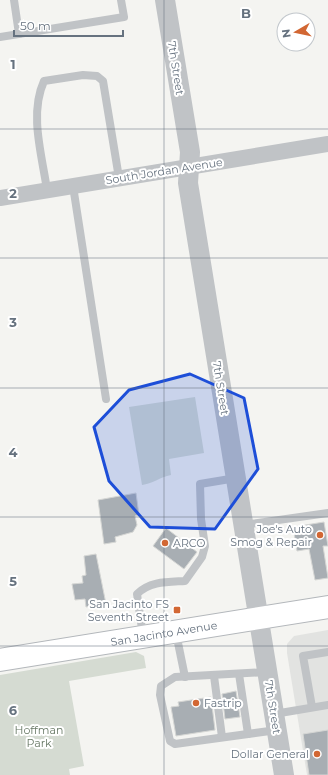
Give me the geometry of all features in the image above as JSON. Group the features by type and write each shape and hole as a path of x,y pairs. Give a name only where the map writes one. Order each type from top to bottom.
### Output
{"main road":[{"name":"San Jacinto Avenue","path":"0,660 328,607"}],"street":[{"name":"7th Street","path":"165,0 190,152 188,183 284,775"},
{"name":"South Jordan Avenue","path":"0,198 328,144"}],"lane":[{"path":"14,0 19,34"},
{"path":"0,37 124,17 121,0"},
{"path":"47,190 37,118 38,93 44,81 83,75 97,76 103,81 119,178"},
{"path":"73,186 106,399"},
{"path":"143,636 137,594 142,589 153,584 185,581 202,557 204,546 201,519 200,484 236,478"},
{"path":"244,525 328,513"},
{"path":"176,631 185,677"},
{"path":"312,707 303,656 328,652"},
{"path":"268,672 174,677 161,686 160,695 170,741 175,744 248,734 312,707 328,705"},
{"path":"239,674 248,734"},
{"path":"214,676 222,737"}],"highlighted area":[{"path":"190,374 244,398 258,469 215,529 150,527 109,481 94,427 129,390"}],"shaded area":[{"path":"328,630 328,775 307,775 287,653 287,644 294,636"}],"green space":[{"path":"195,397 204,453 169,459 171,475 142,485 129,407"},
{"name":"Hoffman Park","path":"136,652 144,656 146,668 69,681 84,766 69,769 70,775 0,775 0,675"}],"building":[{"path":"136,493 139,515 135,516 137,525 133,532 115,537 116,542 104,544 98,500"},
{"path":"324,522 328,546 323,546 328,578 315,580 309,549 297,551 293,527"},
{"path":"166,528 197,552 184,569 153,546"},
{"path":"96,554 106,604 86,607 85,599 75,600 72,584 83,583 82,576 86,575 84,556"},
{"path":"236,691 240,717 225,719 222,694"},
{"path":"211,697 215,730 176,736 171,707 179,706 178,702"},
{"name":"Dollar General","path":"328,730 328,775 309,775 303,734"}],"place":[{"name":"Joe's Auto Smog & Repair","path":"320,535"},
{"name":"ARCO","path":"165,543"},
{"name":"San Jacinto FS Seventh Street","path":"177,610"},
{"name":"Fastrip","path":"196,703"},
{"name":"Dollar General","path":"317,754"}]}
